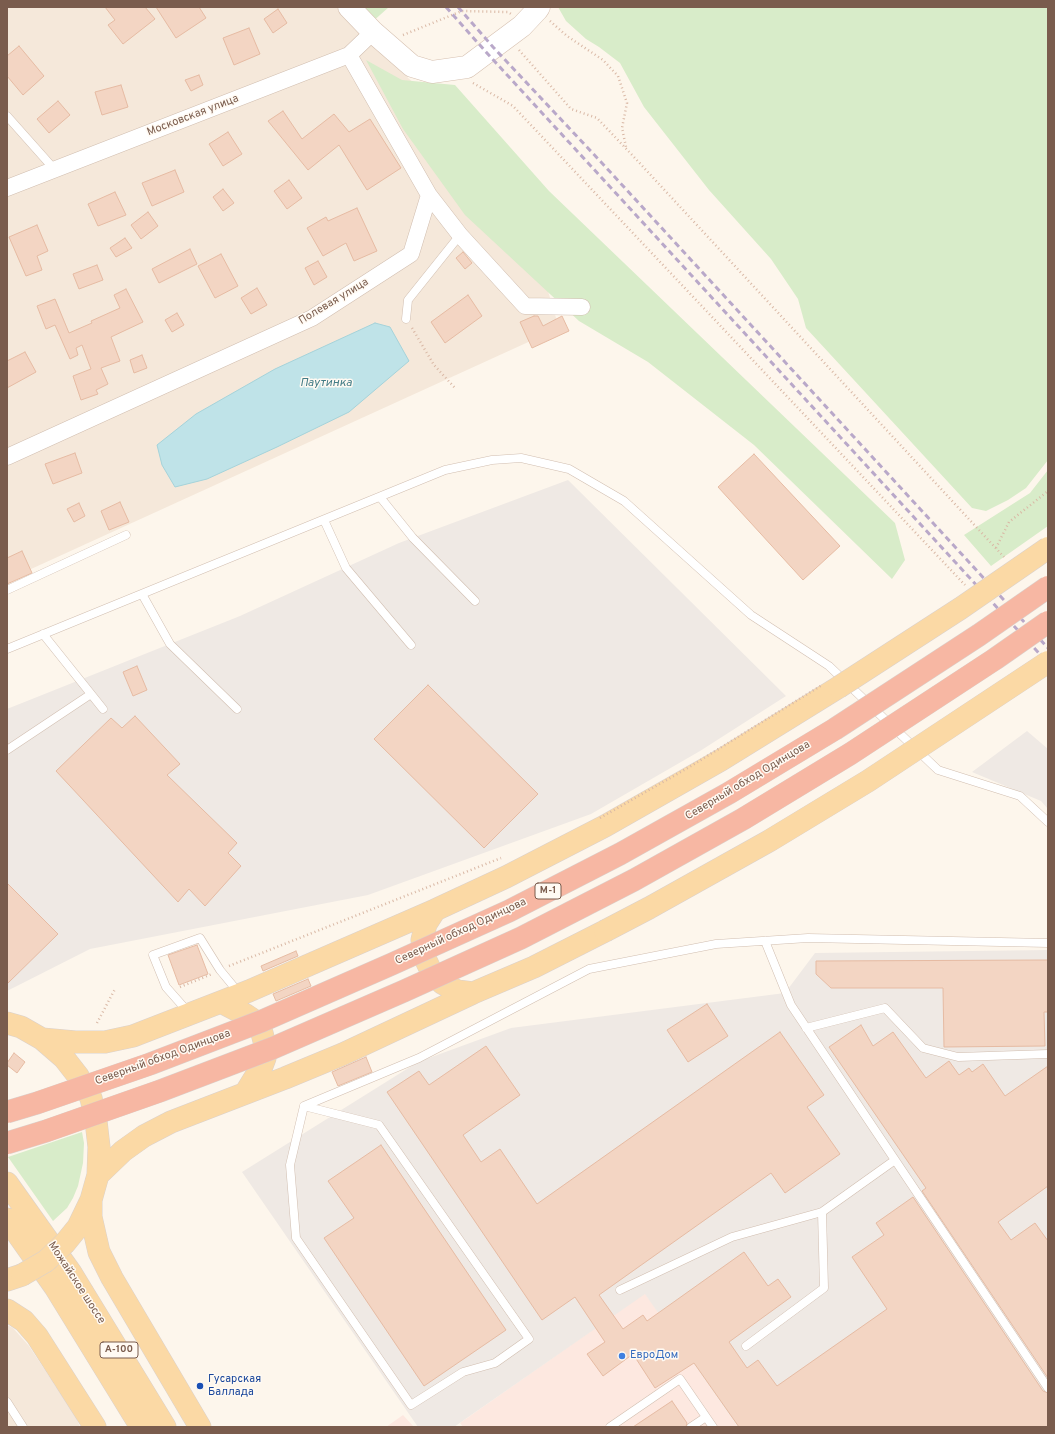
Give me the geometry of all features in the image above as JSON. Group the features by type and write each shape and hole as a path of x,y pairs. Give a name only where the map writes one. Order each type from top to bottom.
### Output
{"highway":[{"name":"Северный обход Одинцова","path":"7,1112 150,1064 262,1021 509,911 620,854 729,793 835,729 1048,587"},
{"name":"М-1","path":"7,1143 160,1091 273,1048 521,938 634,880 750,815 850,754 995,659 1048,622"}],"main road":[{"path":"42,1039 75,1042 105,1042 133,1036 230,998 435,910 506,877 599,822 721,760 818,702 961,608 1048,548"},
{"path":"98,1176 123,1151 146,1134 171,1122 343,1054 473,993 534,968 656,904 782,833 868,781 1048,662"},
{"path":"435,910 426,924 422,940 424,956 431,971 442,983 457,991 473,993"},
{"path":"230,998 246,1015 252,1019 262,1033 264,1039 265,1058 262,1066 246,1092"},
{"path":"7,1023 20,1027 42,1039 64,1058 78,1076 91,1098 96,1121 99,1147 98,1176 91,1200 78,1227 65,1243 46,1261 14,1277"},
{"name":"Можайское шоссе","path":"7,1183 71,1273 165,1427"},
{"path":"91,1200 91,1217 100,1252 112,1278 200,1427"},
{"name":"Можайское шоссе","path":"7,1220 55,1287 141,1427"},
{"path":"7,1310 24,1321 37,1336 95,1427"}],"street":[{"path":"349,7 379,38 412,66 432,72 467,67 508,36 538,9"},
{"name":"Московская улица","path":"7,188 349,55 379,38"},
{"path":"349,55 429,195 460,235 525,306 582,307"},
{"name":"Полевая улица","path":"7,456 312,318 411,254 429,195"}],"lane":[{"path":"7,116 55,170"},
{"path":"406,318 408,300 460,235"},
{"path":"7,649 445,470 492,460 521,458 569,469 624,501 752,614 829,666 938,770 1020,796 1048,822"},
{"path":"380,496 413,538 475,601"},
{"path":"324,520 346,568 411,646"},
{"path":"7,590 126,535"},
{"path":"142,594 170,644 237,709"},
{"path":"43,634 103,709"},
{"path":"7,750 91,694"},
{"path":"190,1014 166,987 152,955 200,938 220,970 230,998"},
{"path":"304,1106 419,1058 589,969 716,944 808,938 1048,943"},
{"path":"765,941 791,1005 1048,1388"},
{"path":"806,1028 885,1008 923,1048 958,1057 1048,1054"},
{"path":"304,1106 379,1125 529,1339 495,1363 463,1372 411,1406 296,1238 290,1165 304,1106"},
{"path":"620,1290 732,1237 822,1212 895,1160"},
{"path":"746,1346 824,1288 822,1212"},
{"path":"610,1427 680,1379 713,1427"},
{"path":"7,1402 23,1427"},
{"path":"691,1427 706,1417"}],"path":[{"path":"468,7 471,11"},
{"path":"538,9 567,36 603,60 618,76 627,103 622,128 626,148"},
{"path":"379,38 462,11 508,12 508,36 571,109 597,118 634,156 1006,560"},
{"path":"452,70 512,106 965,585"},
{"path":"406,318 434,365 455,388"},
{"path":"996,548 1009,522 1048,491"},
{"path":"160,972 180,988 220,970 508,855"},
{"path":"97,1022 115,989"}],"shaded area":[{"path":"7,7 336,7 370,43 513,174 559,328 7,580"},
{"path":"568,480 786,696 700,751 591,814 368,895 90,949 7,991 7,709 240,616 399,543"},
{"path":"1027,731 1048,749 1048,809 1041,801 972,772"},
{"path":"1048,950 1048,1427 738,1427 645,1294 454,1427 418,1427 242,1172 418,1062 511,1028 785,993 815,953"},
{"name":"ЕвроДом","path":"645,1293 738,1427 463,1427 460,1423"},
{"path":"7,1325 13,1328 29,1346 76,1417 80,1427 7,1427"},
{"path":"403,1415 414,1427 386,1427"}],"green space":[{"path":"356,7 389,7 371,23"},
{"path":"558,7 1048,7 1048,460 1026,488 1008,500 986,511 972,508 806,328 798,299 771,259 709,190 644,107 620,63 586,39 566,21"},
{"path":"366,60 402,80 455,85 549,191 895,523 905,560 892,579 754,445 648,362 579,321 465,215 403,129"},
{"path":"1048,470 1048,526 991,566 964,535 1030,493"},
{"path":"82,1132 84,1143 83,1163 78,1186 67,1208 53,1221 8,1157"}],"water":[{"name":"Паутинка","path":"375,323 390,327 409,361 349,412 207,479 175,487 162,465 157,445 196,414 275,369"}],"building":[{"path":"105,7 145,7 155,19 123,44 108,25 115,20"},
{"path":"156,7 199,7 206,18 176,38"},
{"path":"278,9 287,23 273,33 264,19"},
{"path":"249,28 260,54 234,65 223,38"},
{"path":"19,46 44,76 23,95 7,76 7,56"},
{"path":"199,75 203,85 191,91 185,80"},
{"path":"121,85 128,107 102,115 95,92"},
{"path":"58,101 70,115 49,133 37,119"},
{"path":"283,111 302,139 334,114 349,132 370,119 401,168 367,190 339,145 308,170 268,121"},
{"path":"228,132 242,154 223,166 209,144"},
{"path":"175,170 184,192 152,206 142,183"},
{"path":"289,180 302,198 287,209 274,191"},
{"path":"223,189 234,203 223,211 213,197"},
{"path":"115,192 126,215 98,226 88,204"},
{"path":"357,208 377,251 354,261 346,243 323,256 307,228 326,217 328,221"},
{"path":"148,212 158,226 141,239 131,225"},
{"path":"37,225 48,251 37,256 42,270 26,276 9,237"},
{"path":"125,238 132,248 116,257 110,248"},
{"path":"190,249 197,264 159,283 152,269"},
{"path":"463,252 472,263 465,269 456,258"},
{"path":"221,254 238,286 215,298 198,266"},
{"path":"318,261 327,277 314,285 305,268"},
{"path":"97,265 103,280 79,289 73,274"},
{"path":"257,288 267,305 251,314 241,298"},
{"path":"126,289 143,322 111,337 120,361 101,368 108,384 96,390 98,394 81,400 73,376 91,369 82,345 76,348 78,355 70,359 55,325 46,329 37,306 55,299 69,333 120,308 114,295"},
{"path":"468,295 482,316 445,343 431,322"},
{"path":"177,313 184,325 172,332 165,320"},
{"path":"534,316 538,316 543,326 562,316 569,331 532,348 520,322"},
{"path":"25,352 36,372 7,388 7,361"},
{"path":"142,355 147,368 134,373 130,360"},
{"path":"75,453 82,473 53,484 45,464"},
{"path":"754,454 840,546 803,580 718,487"},
{"path":"120,502 129,522 109,530 101,511"},
{"path":"79,503 85,516 74,522 67,509"},
{"path":"22,551 32,573 7,584 7,558"},
{"path":"137,666 147,690 133,696 123,672"},
{"path":"428,685 538,794 484,848 374,739"},
{"path":"135,716 180,764 167,775 237,843 228,853 241,866 205,906 189,889 178,902 56,771 111,718 122,728"},
{"path":"7,883 58,934 7,984"},
{"path":"197,945 208,974 179,985 168,955"},
{"path":"296,951 298,956 263,971 261,966"},
{"path":"1048,960 1048,1012 1044,1012 1045,1046 944,1047 943,988 831,988 816,974 816,961"},
{"path":"308,979 311,986 276,1001 273,994"},
{"path":"707,1004 728,1036 688,1062 667,1030"},
{"path":"861,1025 873,1046 893,1032 926,1078 949,1061 959,1075 969,1068 972,1072 983,1064 1005,1096 1048,1066 1048,1186 998,1222 1011,1240 1035,1223 1048,1241 1048,1378 922,1191 926,1188 829,1047"},
{"path":"780,1032 824,1095 807,1107 840,1154 785,1193 771,1173 599,1295 623,1329 643,1315 647,1321 744,1252 768,1286 778,1279 791,1297 729,1342 747,1368 758,1360 777,1386 887,1309 852,1257 884,1235 876,1223 913,1197 1043,1391 1048,1393 1048,1427 739,1427 694,1363 655,1388 633,1354 603,1376 587,1354 605,1342 575,1297 542,1320 387,1092 419,1071 429,1085 486,1046 520,1095 463,1135 481,1162 500,1149 537,1204"},
{"path":"14,1053 25,1062 17,1073 7,1065"},
{"path":"366,1057 372,1072 338,1086 332,1072"},
{"path":"381,1145 506,1330 424,1386 324,1238 354,1218 328,1181"},
{"path":"672,1401 687,1423 686,1427 633,1427"}],"railway":[{"path":"446,7 1048,663"},
{"path":"458,7 493,47 601,162 1048,648"}],"place":[{"name":"ЕвроДом","path":"622,1356"},
{"name":"Гусарская Баллада","path":"200,1386"}]}
